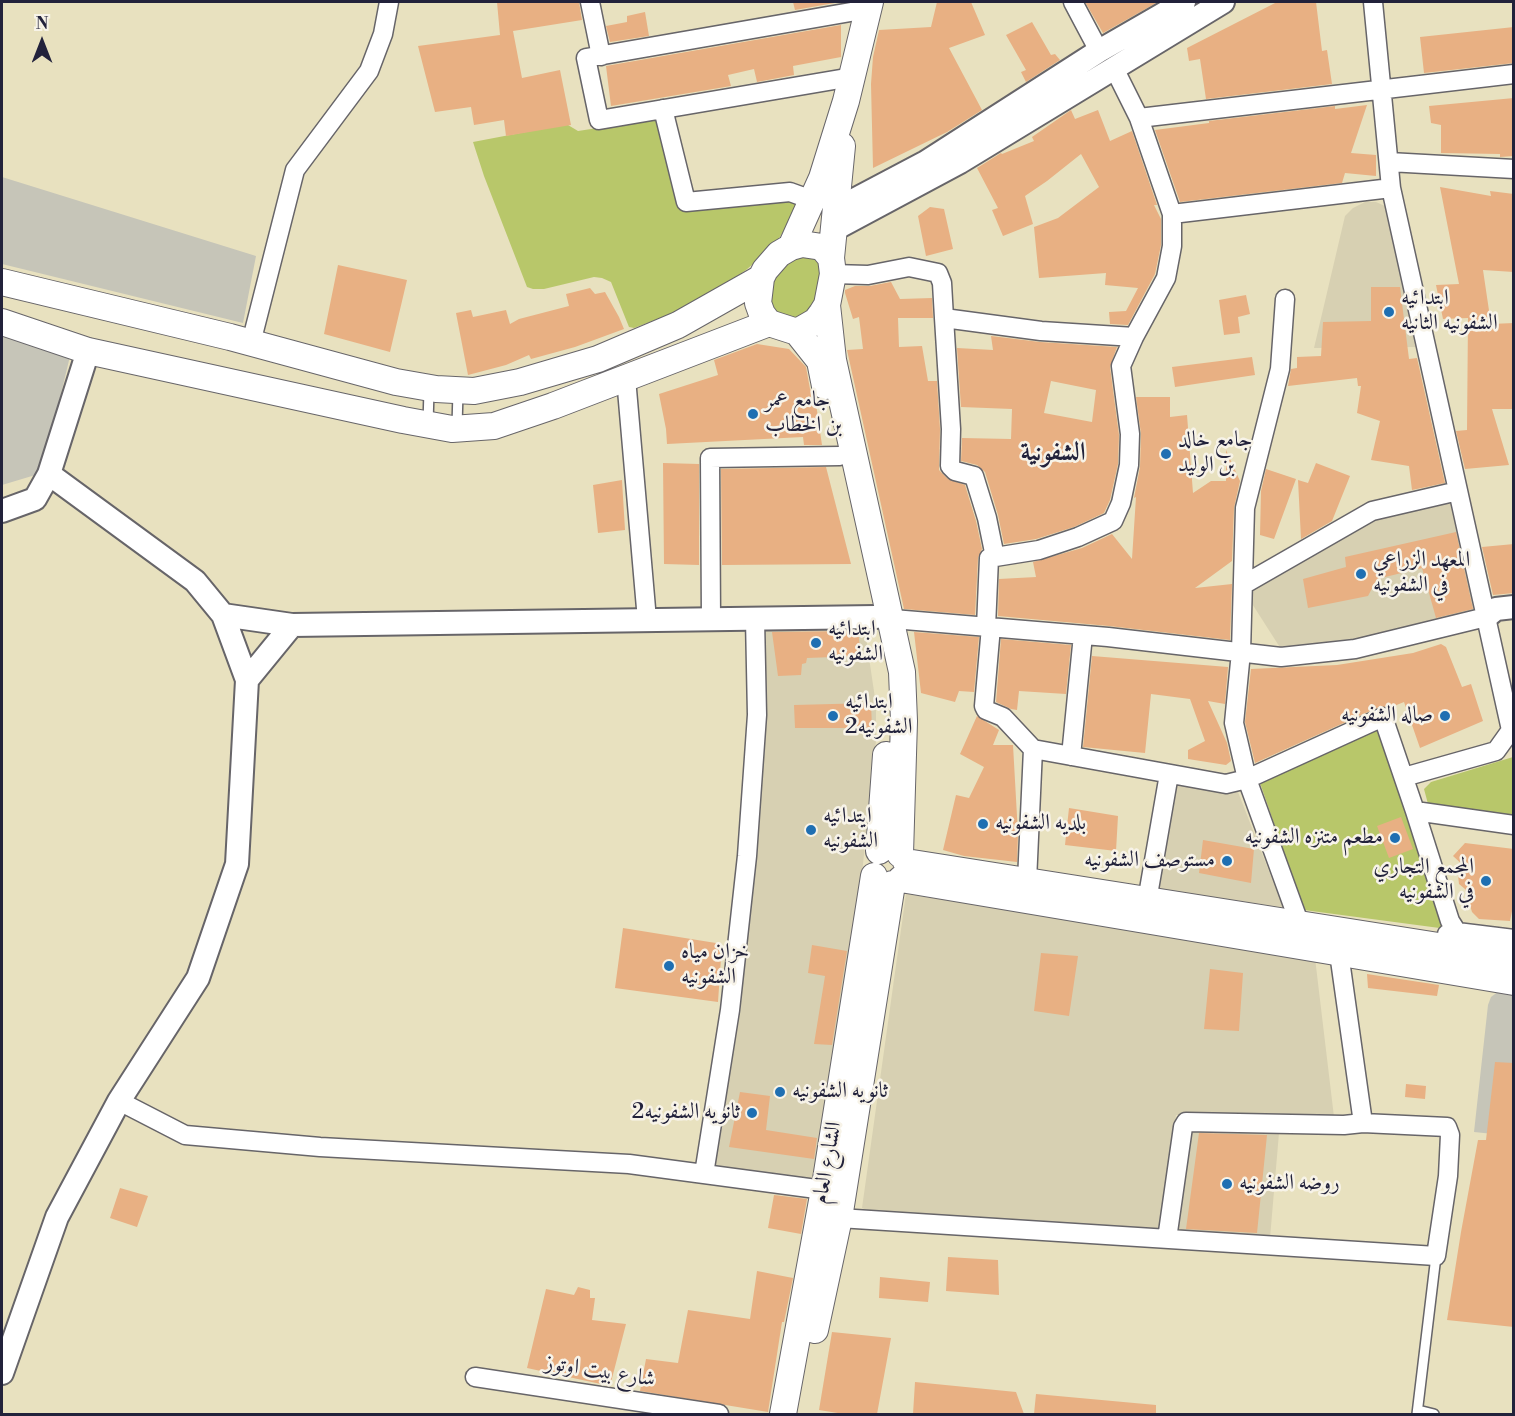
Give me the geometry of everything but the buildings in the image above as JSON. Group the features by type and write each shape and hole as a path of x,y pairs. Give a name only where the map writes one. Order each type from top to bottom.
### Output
{"main road":[{"path":"790,247 822,178 849,89 869,5"},
{"path":"849,89 827,305 833,360 883,618 888,679 892,868"},
{"path":"2,282 251,343 396,382 429,388 474,391 520,382 598,358 678,325 760,278 779,254 790,247 802,244 822,247 832,266"},
{"path":"760,278 758,303 762,314 769,323 797,332 820,361 840,456 883,618"},
{"path":"797,332 816,321 827,305"},
{"path":"2,322 88,351 428,424 456,428 494,426 769,323"},
{"path":"892,868 1027,881 1514,958"},
{"path":"892,868 1339,953 1514,982"},
{"name":"الشارع العام","path":"783,1414 824,1190 892,868"},
{"name":"الشارع العام","path":"793,1414 804,1376 839,1218 892,868"}],"street":[{"path":"251,343 295,170 369,71 383,34 389,2"},
{"path":"590,2 601,56"},
{"path":"1073,2 1099,51"},
{"path":"835,219 1099,51 1184,2"},
{"path":"835,219 960,162 1223,2"},
{"path":"1373,2 1391,188 1512,730 1496,751 1404,777"},
{"path":"849,89 663,109 599,120 586,58 869,5"},
{"path":"1114,68 1139,118 1172,214 1173,246 1166,278 1121,366 1130,434 1129,465 1121,503 1113,521 1078,537 1039,550 989,558 989,627 984,706 986,710 1003,717 1033,749 1226,784 1247,779 1383,717 1449,921 1457,932"},
{"path":"1139,118 1514,74"},
{"path":"663,109 686,202 790,192 812,200"},
{"path":"1389,162 1514,169"},
{"path":"1172,214 1391,188"},
{"path":"832,266 868,275 909,267 938,273 942,283 951,429 950,466 955,471 974,476 987,518 995,557"},
{"path":"1285,299 1280,369 1245,508 1241,652 1234,723 1247,779 1300,925"},
{"path":"944,318 1041,331 1134,337"},
{"path":"2,511 35,499 49,474 88,351"},
{"path":"626,378 647,620"},
{"path":"711,619 710,458 840,456"},
{"path":"2,1373 57,1217 119,1101 198,978 237,864 247,680 223,615 195,581 49,474"},
{"path":"1243,585 1372,512 1458,491"},
{"path":"223,615 292,625 883,618 1083,635 1281,657 1355,649 1486,617 1496,609 1514,607"},
{"path":"1486,617 1500,622 1514,621"},
{"path":"704,1174 730,1010 747,856 757,715 755,619"},
{"path":"247,680 292,625"},
{"path":"1071,756 1083,635"},
{"path":"1027,881 1033,749"},
{"path":"1147,901 1169,774"},
{"path":"1415,811 1514,825"},
{"path":"1411,943 1457,932 1514,939"},
{"path":"1339,953 1363,1123"},
{"path":"119,1101 185,1135 320,1147 629,1164 824,1190"},
{"path":"839,1218 1167,1239 1436,1256 1448,1176 1450,1135 1446,1126 1186,1122 1183,1127 1167,1239"},
{"name":"شارع بيت اوتوز","path":"474,1377 719,1414"}],"lane":[{"path":"428,424 429,388"},
{"path":"456,428 458,390"},
{"path":"1434,1414 1418,1412 1436,1256"}],"shaded area":[{"path":"2,177 256,256 243,323 2,264"},
{"path":"1365,202 1376,202 1385,206 1392,213 1416,347 1314,348 1345,216 1353,208"},
{"path":"2,332 71,352 42,473 2,485"},
{"path":"1442,502 1453,504 1479,610 1375,638 1281,649 1249,599 1250,590 1370,521"},
{"path":"863,617 876,705 876,741 854,949 819,1184 714,1169 740,1015 764,728 762,619"},
{"path":"1173,784 1238,792 1283,907 1156,889"},
{"path":"906,894 1315,958 1334,1117 1176,1115 1160,1232 871,1212 862,1208"},
{"path":"1499,991 1513,993 1513,1136 1474,1132 1488,1005 1491,997"},
{"name":"روضه الشفونيه","path":"1192,1128 1279,1133 1270,1238 1176,1235"}],"green space":[{"path":"657,119 681,206 794,197 800,203 775,245 746,270 697,304 634,328 629,327 611,282 602,278 594,277 544,289 527,287 473,142 562,125 568,125 578,131"},
{"path":"811,253 823,266 819,300 799,319 777,313 770,300 770,285 779,262"},
{"path":"1379,724 1447,929 1304,910 1259,780"},
{"path":"1513,757 1513,816 1428,804 1424,789 1431,782"}],"place":[{"name":"ابتدائيه الشفونيه الثانيه","path":"1389,312"},
{"name":"جامع عمر بن الخطاب","path":"753,414"},
{"name":"جامع خالد بن الوليد","path":"1166,454"},
{"name":"المعهد الزراعي في الشفونيه","path":"1361,574"},
{"name":"ابتدائيه الشفونيه","path":"816,643"},
{"name":"ابتدائيه الشفونيه2","path":"833,716"},
{"name":"صاله الشفونيه","path":"1445,716"},
{"name":"بلديه الشفونيه","path":"983,824"},
{"name":"ايتدائيه الشفونيه","path":"811,830"},
{"name":"مطعم متنزه الشفونيه","path":"1395,838"},
{"name":"مستوصف الشفونيه","path":"1227,861"},
{"name":"المجمع التجاري في الشفونيه","path":"1486,881"},
{"name":"خزان مياه الشفونيه","path":"669,966"},
{"name":"ثانويه الشفونيه","path":"780,1092"},
{"name":"ثانويه الشفونيه2","path":"752,1113"},
{"name":"روضه الشفونيه","path":"1227,1184"}],"district":[{"name":"الشفونية","path":"1053,454"}]}
